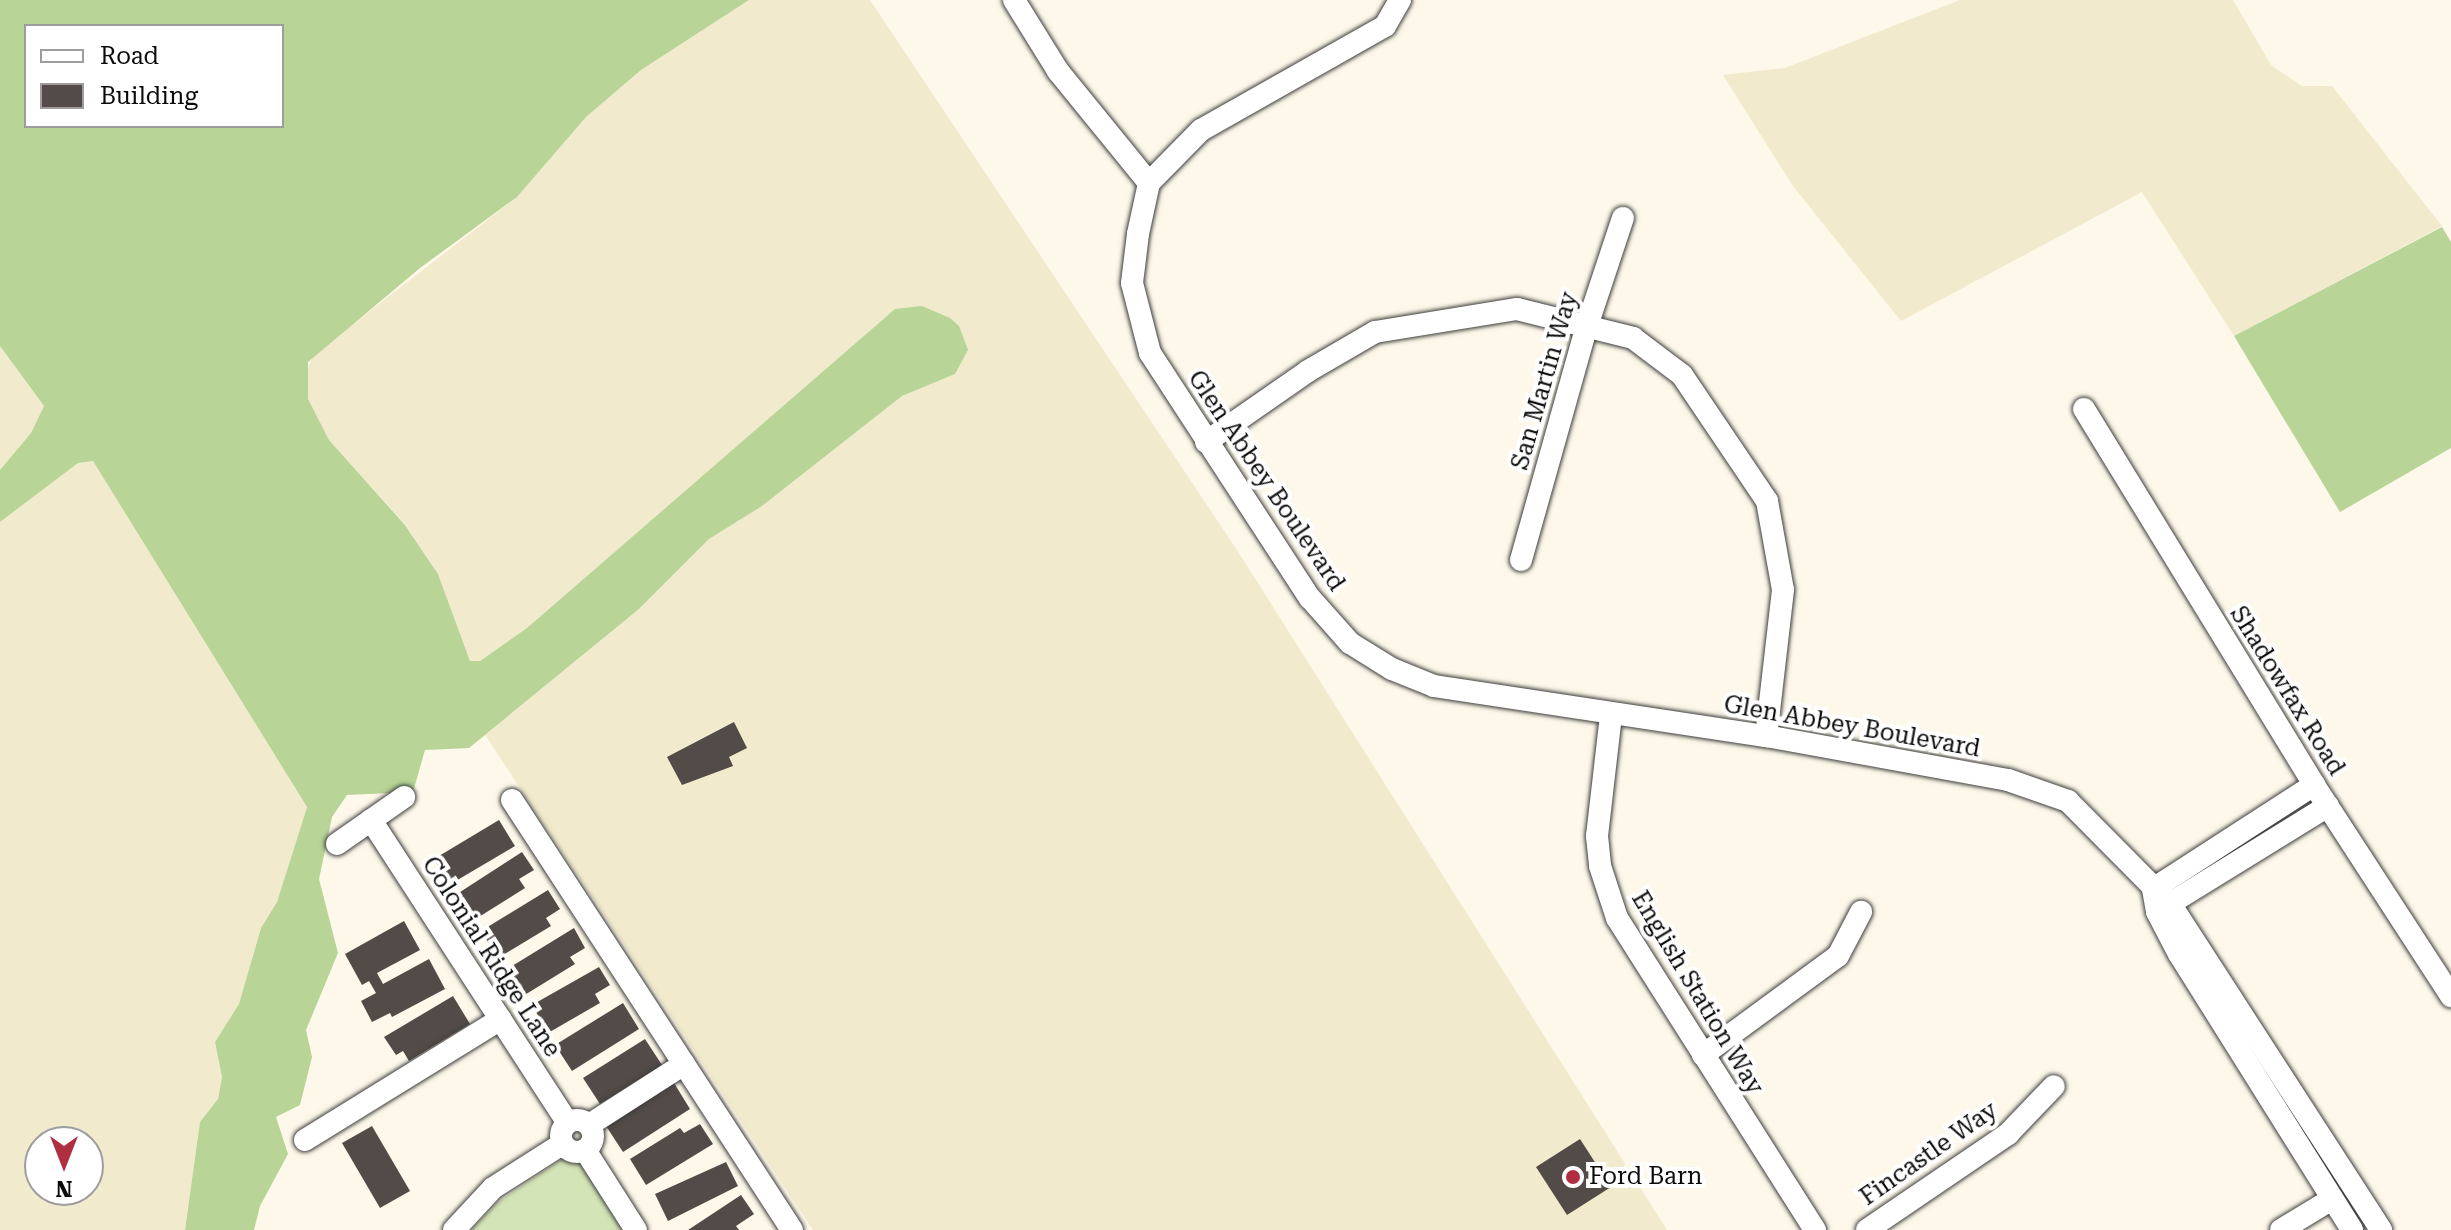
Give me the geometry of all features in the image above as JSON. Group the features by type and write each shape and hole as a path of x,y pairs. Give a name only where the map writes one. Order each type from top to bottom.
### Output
{"street":[{"path":"1014,0 1058,71 1149,183 1201,130 1385,26 1400,0"},
{"name":"Glen Abbey Boulevard","path":"1149,183 1138,234 1135,308 1150,353 1310,598 1350,643 1392,669 1434,686 1766,736 2008,780 2068,801 2153,889"},
{"name":"San Martin Way","path":"1521,560 1586,329 1623,218"},
{"path":"1206,442 1375,332 1517,309 1586,329 1633,338 1682,375 1767,501 1783,590 1766,736"},
{"name":"Shadowfax Road","path":"2084,409 2314,785 2451,996"},
{"name":"English Station Way","path":"1611,715 1598,811 1607,894 1628,939 1815,1230"},
{"path":"2314,785 2153,889 2352,1230"},
{"path":"337,844 404,797"},
{"path":"512,800 792,1230"},
{"path":"2164,908 2328,806"},
{"name":"Colonial Ridge Lane","path":"371,820 573,1131"},
{"path":"2164,908 2381,1230"},
{"path":"1703,1055 1838,956 1861,912"},
{"path":"305,1140 501,1019"},
{"path":"454,1230 493,1188 573,1131 684,1064"},
{"name":"Fincastle Way","path":"1867,1230 2008,1134 2054,1086"},
{"path":"573,1131 571,1152 585,1150 636,1230"},
{"path":"2281,1230 2332,1199"}],"shaded area":[{"path":"749,0 870,0 1237,550 1667,1230 813,1230 485,735 639,609 709,539 762,506 902,396 955,374 895,309 527,628 480,661 470,661 438,574 405,524 329,440 308,400 305,376 313,355 517,197 586,117 641,70"},
{"path":"1960,0 2233,0 2271,65 2302,86 2332,86 2442,226 2234,336 2142,192 1901,321 1793,186 1723,75 1785,68"},
{"path":"0,346 44,406 31,433 0,470"},
{"path":"93,461 307,807 277,902 261,928 239,1004 215,1042 222,1077 218,1099 200,1122 185,1230 0,1230 0,522 78,463"}],"green space":[{"path":"0,0 749,0 641,70 586,117 517,197 420,268 308,362 308,399 329,440 405,525 438,574 470,661 480,661 527,628 895,309 922,306 950,318 959,326 968,350 955,374 902,396 762,506 709,539 639,609 469,748 425,750 413,792 347,795 332,817 319,879 338,953 306,1030 312,1057 300,1105 276,1117 288,1154 260,1206 254,1230 185,1230 200,1122 218,1099 222,1077 215,1042 239,1004 261,928 277,902 307,807 93,461 78,463 0,522 0,470 31,433 44,406 0,346"},
{"path":"2442,227 2451,242 2451,448 2340,512 2234,336"},
{"path":"561,1160 579,1161 623,1230 471,1230 498,1202"}],"building":[{"path":"734,722 747,748 729,757 733,766 682,785 667,757"},
{"path":"499,820 515,846 449,885 434,859"},
{"path":"522,852 534,870 519,879 525,888 474,920 457,894"},
{"path":"548,890 560,909 546,918 551,926 498,958 481,931"},
{"path":"404,921 420,950 377,973 383,984 429,959 445,989 392,1017 390,1013 372,1022 361,1001 376,993 369,981 362,985 345,954"},
{"path":"574,928 585,948 570,957 575,964 523,996 507,969"},
{"path":"599,967 610,985 595,994 600,1003 548,1033 532,1005"},
{"path":"453,996 470,1024 409,1061 403,1051 396,1055 384,1037"},
{"path":"623,1003 639,1029 572,1071 555,1045"},
{"path":"645,1039 662,1065 600,1104 583,1078"},
{"path":"674,1083 690,1109 623,1152 606,1126"},
{"path":"700,1124 713,1144 646,1185 630,1159 680,1128 684,1133"},
{"path":"372,1126 410,1191 380,1208 342,1143"},
{"name":"Ford Barn","path":"1580,1139 1611,1187 1567,1215 1536,1167"},
{"path":"726,1162 738,1186 668,1221 655,1194"},
{"path":"741,1195 754,1214 736,1226 739,1230 688,1230"}],"place":[{"name":"Ford Barn","path":"1573,1177"}]}
